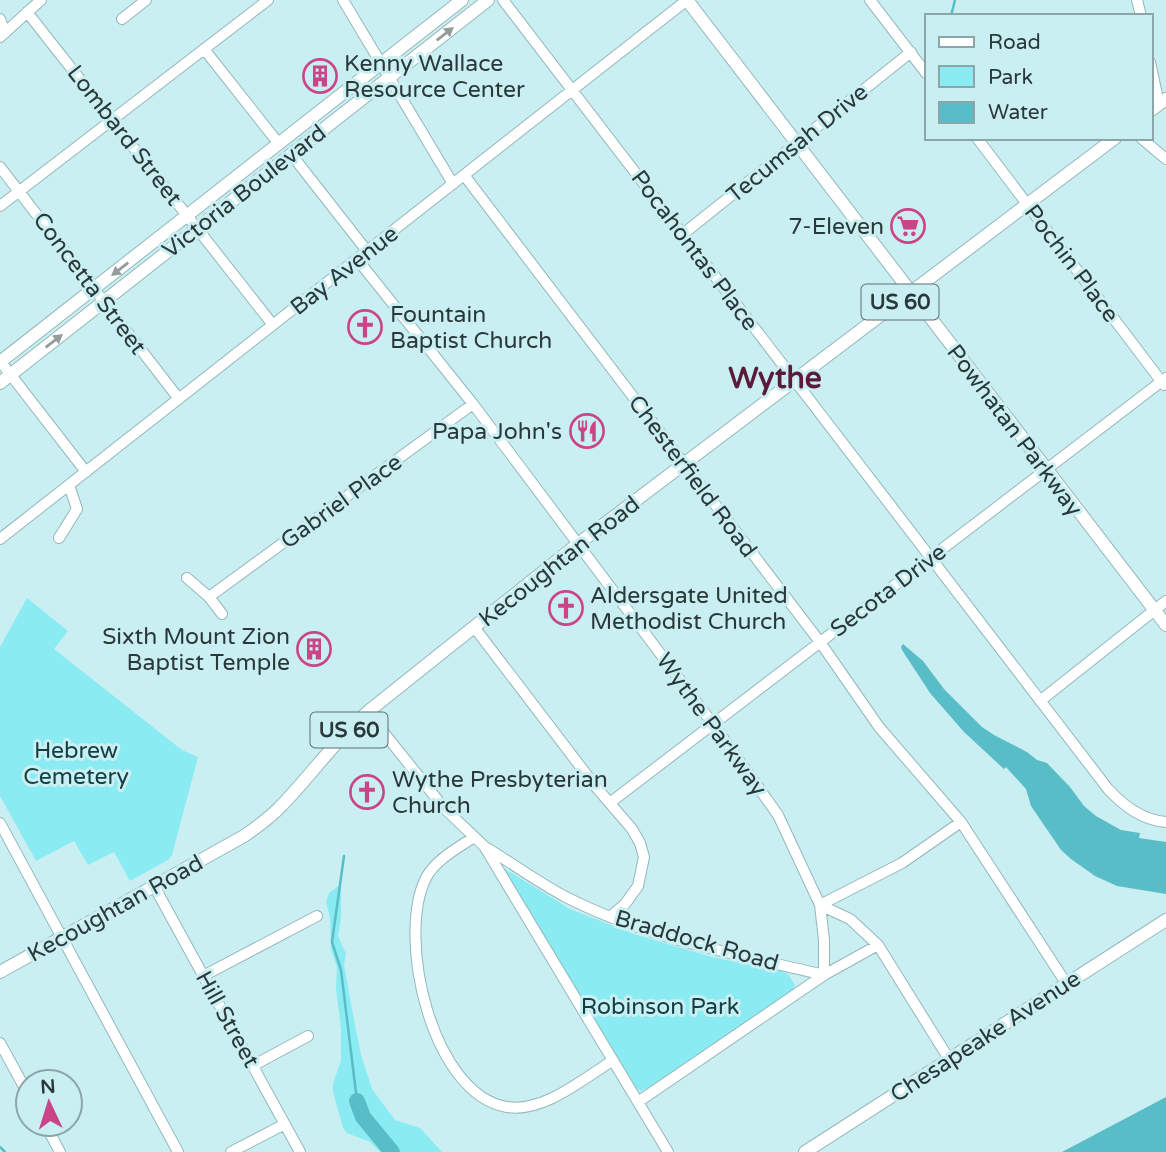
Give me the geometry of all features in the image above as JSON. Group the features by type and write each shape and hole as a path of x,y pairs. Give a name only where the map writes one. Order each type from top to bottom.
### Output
{"main road":[{"name":"Victoria Boulevard","path":"0,362 462,0"},
{"name":"Victoria Boulevard","path":"5,379 488,0"},
{"name":"Powhatan Parkway","path":"687,0 1166,625"},
{"name":"Kecoughtan Road","path":"0,972 244,836 264,822 346,733 474,627 578,544 1112,140"},
{"name":"Chesapeake Avenue","path":"805,1152 1166,920"}],"street":[{"path":"2,35 41,0"},
{"path":"122,19 146,0"},
{"path":"0,206 268,0"},
{"path":"343,0 453,184"},
{"name":"Pocahontas Place","path":"503,0 1119,801 1136,813 1155,821 1166,822"},
{"name":"Bay Avenue","path":"0,539 687,0"},
{"path":"870,0 925,72"},
{"name":"Lombard Street","path":"27,12 113,118 273,325"},
{"path":"0,19 2,35"},
{"path":"204,49 279,144"},
{"name":"Tecumsah Drive","path":"682,234 911,52"},
{"path":"1152,73 1158,105"},
{"name":"Pochin Place","path":"979,140 1165,382"},
{"path":"1143,140 1166,159"},
{"path":"291,154 367,251"},
{"name":"Concetta Street","path":"0,167 179,399"},
{"name":"Chesterfield Road","path":"464,175 820,642 879,727 961,822 1066,983"},
{"name":"Wythe Parkway","path":"357,259 474,404 778,815 820,905 824,975"},
{"path":"0,362 5,379 86,472"},
{"name":"Secota Drive","path":"611,802 930,557 1165,382"},
{"name":"Gabriel Place","path":"209,597 474,404"},
{"path":"59,538 77,509 69,485"},
{"path":"187,578 209,597 222,614"},
{"path":"1040,701 1166,601"},
{"path":"474,627 596,787 632,829 640,843 644,857 638,886 625,904 611,916"},
{"path":"368,713 444,808 484,846 668,1152"},
{"path":"820,905 902,863 961,822"},
{"path":"0,823 178,1152"},
{"path":"474,837 444,858 427,876 418,899 415,922 416,947 426,1007 456,1071 470,1089 489,1102 508,1108 548,1100 612,1061"},
{"name":"Braddock Road","path":"484,846 564,896 650,931 704,947 824,975"},
{"name":"Hill Street","path":"154,886 300,1152"},
{"path":"820,905 850,919 878,945 949,1059"},
{"path":"205,975 317,916"},
{"path":"638,1102 824,975 878,945"},
{"path":"254,1065 308,1036"},
{"path":"0,1043 14,1068"},
{"path":"231,1152 285,1124"}],"green space":[{"name":"Hebrew Cemetery","path":"27,598 68,631 54,649 182,750 198,757 172,855 168,860 130,881 114,852 88,865 74,841 36,861 0,796 0,647"},
{"name":"Robinson Park","path":"505,869 570,909 634,934 712,957 788,974 795,985 793,992 641,1091 634,1087 503,871"},
{"path":"341,884 338,936 346,954 344,965 355,1025 372,1089 395,1120 420,1128 442,1152 380,1152 370,1142 347,1133 343,1128 333,1092 333,1083 341,1061 341,1029 336,988 337,967 331,950 330,918 326,902 329,893"}],"water":[{"path":"903,644 923,661 944,689 982,727 1037,760 1047,763 1096,816 1121,830 1140,833 1139,838 1166,842 1166,894 1117,886 1095,876 1061,850 1031,806 1026,789 1006,767 1004,769 964,732 930,693 902,650"},
{"path":"1166,1097 1166,1152 1062,1152"}],"waterway":[{"path":"952,14 955,0"},
{"path":"344,856 332,942 341,970 357,1101"},
{"path":"357,1101 363,1117 392,1152"},
{"path":"0,1147 5,1152"}],"place":[{"name":"Kenny Wallace Resource Center","path":"320,76"},
{"name":"7-Eleven","path":"908,226"},
{"name":"Fountain Baptist Church","path":"365,327"},
{"name":"Papa John's","path":"587,431"},
{"name":"Aldersgate United Methodist Church","path":"566,608"},
{"name":"Sixth Mount Zion Baptist Temple","path":"314,649"},
{"name":"Wythe Presbyterian Church","path":"367,792"}],"district":[{"name":"Wythe","path":"775,378"}]}
